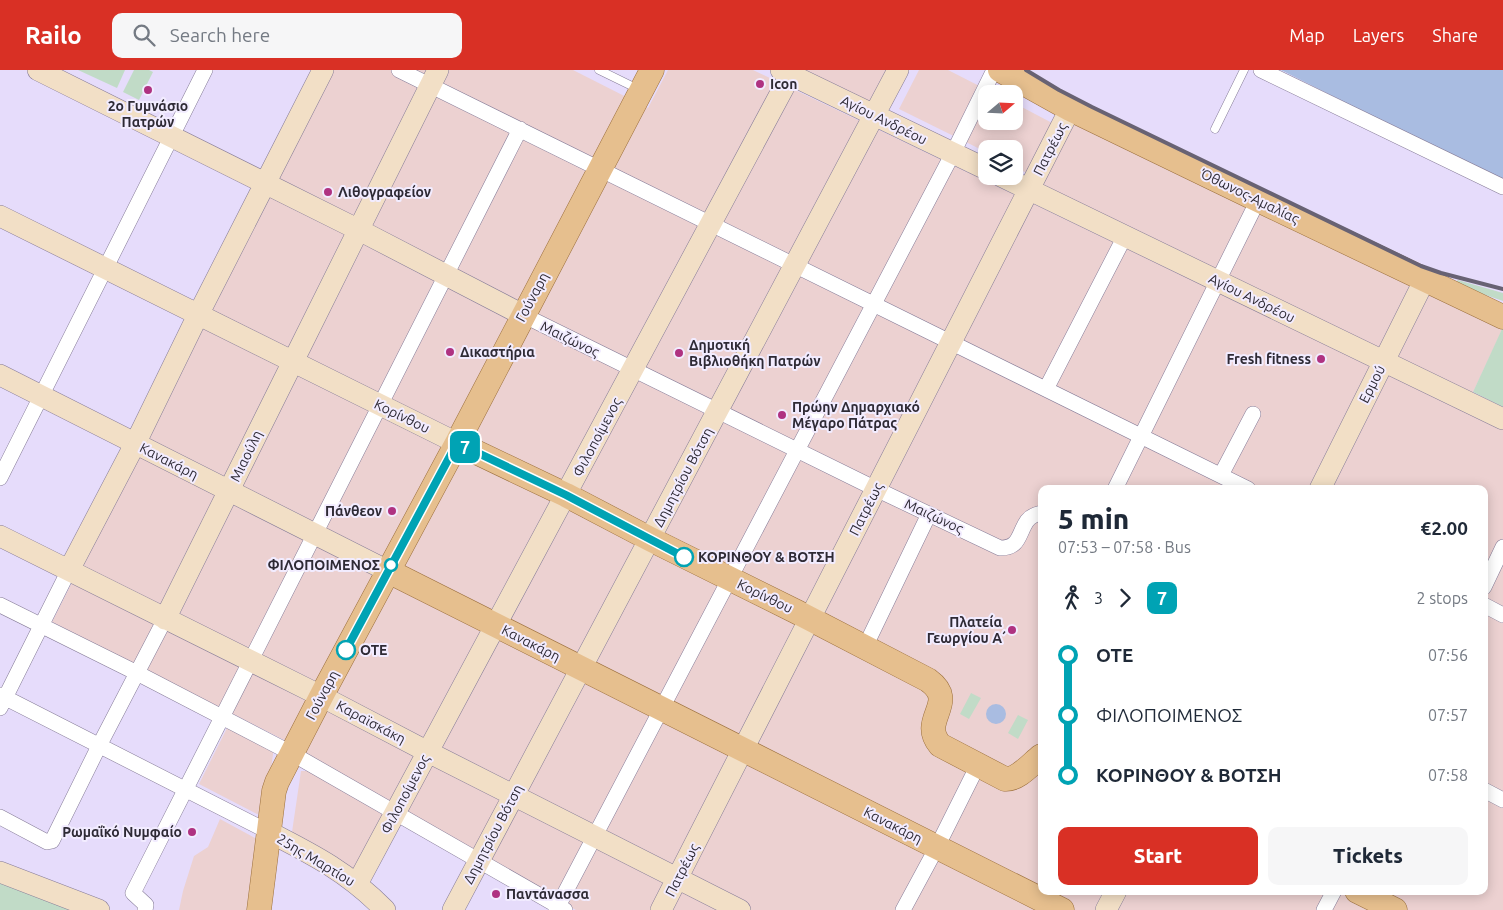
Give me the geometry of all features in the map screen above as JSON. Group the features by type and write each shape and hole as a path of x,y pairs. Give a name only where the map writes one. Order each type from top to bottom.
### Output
{"main road":[{"name":"Μαιζώνος","path":"38,70 523,315"},
{"path":"69,570 135,444 198,314 323,70"},
{"name":"Γούναρη","path":"259,910 276,786 291,753 457,443 652,70"},
{"name":"Δημητρίου Βότση","path":"452,910 898,70"},
{"name":"Όθωνος-Αμαλίας","path":"1000,70 1070,109 1503,316"},
{"name":"Αγίου Ανδρέου","path":"789,72 978,165"},
{"name":"Φιλοποίμενος","path":"358,884 633,370 789,72"},
{"name":"Μιαούλη","path":"165,619 434,78"},
{"name":"Πατρέως","path":"661,910 1070,109"},
{"name":"Αγίου Ανδρέου","path":"1019,185 1503,419"},
{"name":"Κορίνθου","path":"0,216 457,443 566,495 928,680 938,690 941,702 934,722 936,740 940,745 1000,777 1010,779 1038,758"},
{"name":"Ερμού","path":"1322,485 1425,279"},
{"name":"Κανακάρη","path":"0,375 1062,910"},
{"name":"Καραϊσκάκη","path":"0,536 321,696 740,910"},
{"name":"25ης Μαρτίου","path":"269,832 317,857 358,884 385,910"},
{"path":"0,872 99,910"},
{"path":"1106,910 1114,895"},
{"path":"1365,895 1395,910"}],"street":[{"path":"0,478 205,70"},
{"path":"400,70 434,78 520,129 1240,485"},
{"path":"0,605 291,753 560,909 595,836 874,304 994,70"},
{"path":"1261,70 1503,187"},
{"path":"145,910 146,905 133,893 520,129"},
{"path":"1117,485 1258,200"},
{"path":"1046,389 1125,236"},
{"name":"Μαιζώνος","path":"523,315 998,547 1003,548 1015,543 1028,520 1038,514"},
{"path":"1221,475 1254,414"},
{"path":"865,647 929,514"},
{"path":"1488,579 1503,547"},
{"path":"69,570 2,700 99,746 156,781 185,790 269,832"},
{"path":"1488,607 1503,615"},
{"name":"Μιαούλη","path":"0,817 47,842 52,841 165,619"},
{"path":"903,910 978,765"},
{"path":"1488,792 1503,800"},
{"path":"1324,910 1332,895"}],"lane":[{"path":"600,70 641,91"},
{"path":"1215,128 1244,70"}],"shaded area":[{"path":"330,70 573,70 648,108 668,70 753,70 978,177 978,185 994,185 1503,430 1503,910 576,910 481,858 284,740 52,622"},
{"path":"793,70 897,70 873,114"},
{"path":"919,70 948,70 978,85 978,130 1023,130 1023,108 1056,125 1030,175 1023,171 1023,140 978,140 978,148 899,109"},
{"path":"1070,109 1503,328 1469,401 1029,190"},
{"path":"228,726 274,747 265,812 257,814 199,784"},
{"path":"301,771 310,771 388,816 358,872 292,832"},
{"path":"220,819 259,840 251,910 179,910 194,856 208,847"}],"green space":[{"path":"78,70 125,70 117,88"},
{"path":"134,70 149,70 153,72 139,100 123,92"},
{"path":"1458,280 1503,293 1503,301 1454,284"},
{"path":"1503,329 1503,407 1473,392"},
{"path":"971,693 981,698 969,719 960,714"},
{"path":"1018,715 1028,720 1018,739 1008,733"},
{"path":"0,872 99,910 0,910"}],"water":[{"path":"1281,70 1503,70 1503,182"},
{"path":"996,704 1003,707 1006,714 1003,721 996,724 989,721 986,714 989,707"}],"railway":[{"path":"1026,70 1092,107 1421,266 1503,289"}],"bus line":[{"name":"7","path":"346,650 457,443 566,495 684,557"}],"place":[{"name":"Icon","path":"760,84"},
{"name":"2ο Γυμνάσιο Πατρών","path":"148,90"},
{"name":"Λιθογραφείον","path":"328,192"},
{"name":"Δικαστήρια","path":"450,352"},
{"name":"Δημοτική Βιβλιοθήκη Πατρών","path":"679,353"},
{"name":"Fresh fitness","path":"1321,359"},
{"name":"Πρώην Δημαρχιακό Μέγαρο Πάτρας","path":"782,415"},
{"name":"Πάνθεον","path":"392,511"},
{"name":"ΚΟΡΙΝΘΟΥ & ΒΟΤΣΗ","path":"684,557"},
{"name":"ΦΙΛΟΠΟΙΜΕΝΟΣ","path":"391,565"},
{"name":"Πλατεία Γεωργίου Α΄","path":"1012,630"},
{"name":"ΟΤΕ","path":"346,650"},
{"name":"Ρωμαΐκό Νυμφαίο","path":"192,832"},
{"name":"Παντάνασσα","path":"496,894"}]}
